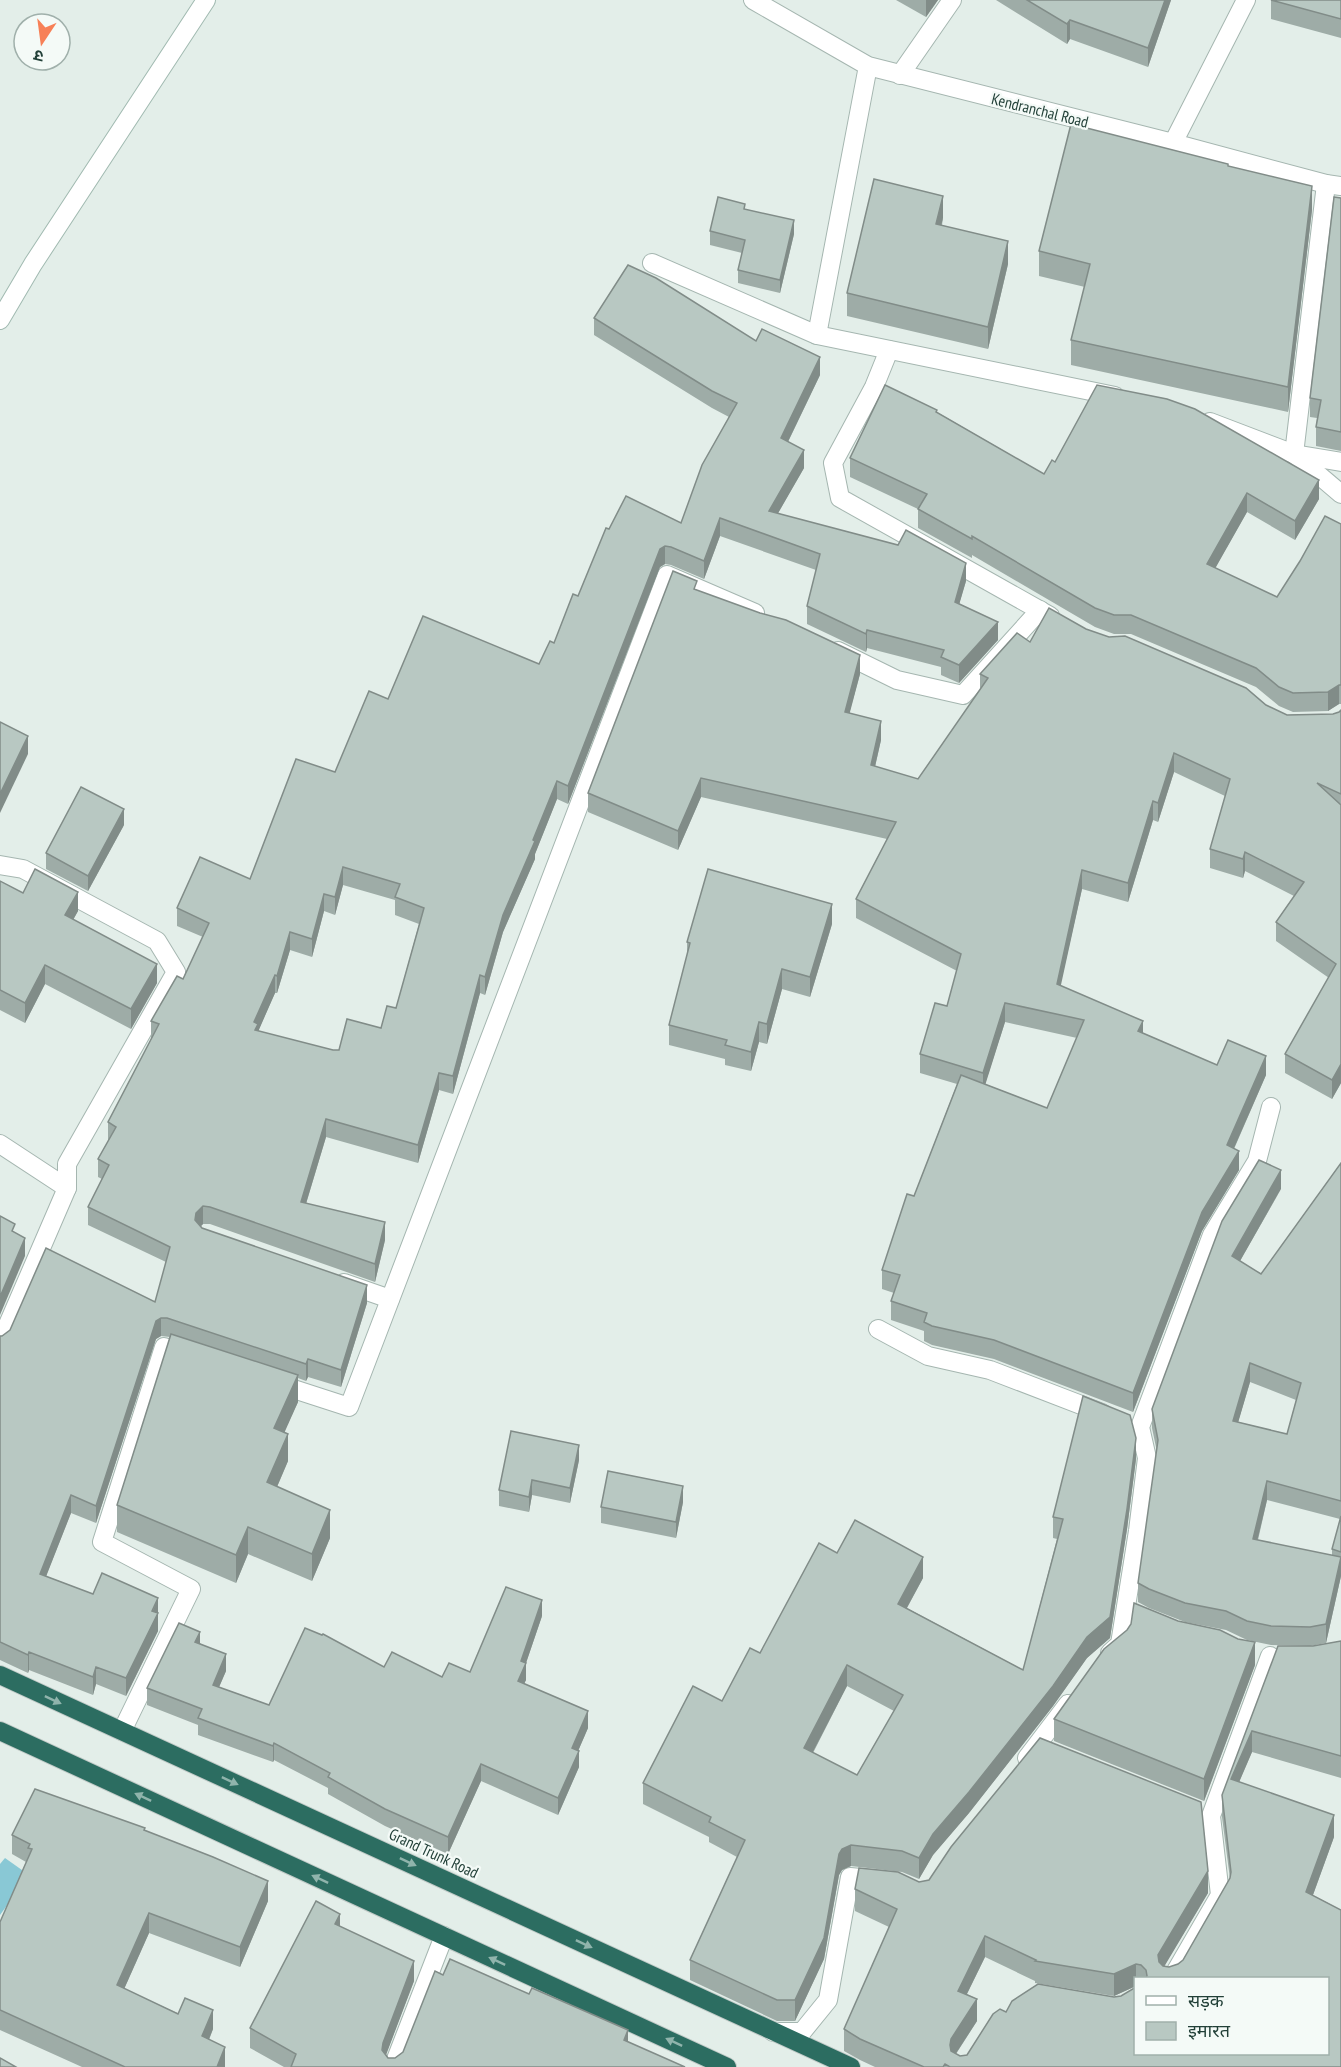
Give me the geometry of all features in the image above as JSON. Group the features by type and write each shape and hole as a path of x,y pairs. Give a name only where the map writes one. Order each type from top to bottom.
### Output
{"highway":[{"name":"Grand Trunk Road","path":"0,1675 851,2067"},
{"path":"0,1731 727,2067"}],"street":[{"path":"0,320 33,264 206,0"},
{"name":"Kendranchal Road","path":"753,0 868,66 1333,185"},
{"path":"900,75 952,0"},
{"path":"1173,143 1246,0"},
{"path":"817,335 868,66"},
{"path":"1294,454 1333,185"},
{"path":"652,263 817,335 1135,400"},
{"path":"889,350 874,387 833,463 840,498 1070,627"},
{"path":"1191,415 1294,454 1341,462"},
{"path":"1294,454 1341,494"},
{"path":"262,1379 349,1407 667,575 775,622"},
{"path":"827,646 897,680 963,695 1040,610"},
{"path":"0,865 23,868 157,941 176,972 67,1164 67,1188 0,1343"},
{"path":"1096,1664 1120,1644 1127,1608 1147,1458 1140,1427 1212,1235 1257,1161 1271,1107"},
{"path":"0,1144 67,1188"},
{"path":"325,1276 390,1299"},
{"path":"878,1329 928,1356 990,1370 1140,1427"},
{"path":"122,1731 191,1589 102,1542 164,1347 208,1361"},
{"path":"1127,1608 1144,1618"},
{"path":"1171,1977 1220,1895 1205,1814 1261,1654 1291,1656"},
{"path":"1015,1774 1076,1694"},
{"path":"1036,1746 1058,1755"},
{"path":"772,2032 802,2032 828,2000 850,1877 901,1882"},
{"path":"393,2067 444,1936"}],"water":[{"path":"5,1858 29,1875 0,1915 0,1864"}],"building":[{"path":"1027,0 1165,0 1148,48 1070,20 1067,24"},
{"path":"1271,0 1341,0 1341,19"},
{"path":"1071,124 1312,186 1288,387 1071,340 1090,264 1039,251"},
{"path":"874,179 943,196 936,224 1008,241 988,327 847,293"},
{"path":"718,197 745,204 744,209 794,220 780,280 738,270 745,240 710,231"},
{"path":"1334,197 1341,198 1341,432 1316,427 1321,400 1310,398"},
{"path":"628,265 656,278 756,341 762,329 820,357 781,438 804,450 769,511 898,545 906,530 966,563 955,602 998,622 959,665 941,657 944,650 867,630 866,634 807,606 820,554 720,518 704,561 671,547 665,546 660,549 568,786 557,781 533,840 535,841 503,915 485,977 480,975 453,1076 439,1073 418,1145 326,1119 301,1202 385,1222 375,1264 210,1207 203,1206 196,1213 195,1220 202,1228 367,1285 341,1370 308,1359 306,1364 167,1318 156,1321 96,1506 71,1495 40,1574 93,1594 102,1573 158,1598 152,1611 158,1613 126,1678 96,1667 93,1677 29,1652 28,1655 0,1642 0,1336 10,1330 46,1248 155,1302 170,1247 88,1207 109,1165 98,1159 116,1127 108,1122 159,1024 151,1021 177,976 183,979 209,923 177,908 200,857 250,879 296,759 335,772 369,691 388,699 423,616 539,664 550,641 554,643 573,594 578,596 606,528 609,529 626,496 681,523 702,465 737,403 712,391 594,318","holes":["343,867 400,884 395,897 424,908 396,1008 387,1006 381,1028 347,1019 339,1050 255,1030 258,1024 254,1022 275,975 277,976 290,932 312,939 324,894 335,897"]},
{"path":"885,385 937,410 936,412 1044,474 1052,460 1055,462 1097,385 1167,399 1195,409 1319,480 1295,521 1247,493 1207,564 1277,597 1325,516 1341,524 1341,685 1328,692 1293,693 1279,687 1256,668 1131,615 1114,615 1095,608 972,536 972,539 918,509 927,494 850,458"},
{"path":"673,571 697,581 694,589 786,620 860,655 845,712 881,721 871,765 918,779 988,678 980,674 1017,633 1030,642 1049,608 1086,629 1109,637 1125,636 1246,688 1266,705 1287,715 1333,714 1341,710 1341,794 1317,783 1341,805 1341,1064 1332,1080 1285,1054 1336,964 1276,922 1304,882 1245,852 1243,859 1210,849 1230,779 1174,753 1158,803 1153,801 1128,883 1082,870 1057,984 1143,1021 1138,1031 1217,1065 1228,1040 1266,1056 1227,1145 1239,1151 1202,1212 1133,1393 994,1340 932,1326 924,1322 927,1313 891,1301 900,1275 882,1270 907,1194 914,1196 961,1075 1047,1108 1084,1020 1005,1003 983,1073 920,1054 935,1003 947,1006 961,954 856,899 896,822 701,778 678,831 588,793"},
{"path":"0,722 28,736 0,794"},
{"path":"81,787 124,809 88,876 46,853"},
{"path":"35,869 78,892 65,915 157,964 131,1009 45,965 25,1003 0,990 0,881 23,893"},
{"path":"708,869 832,904 810,977 782,969 767,1024 759,1022 751,1052 725,1045 727,1040 669,1025 690,943 687,942"},
{"path":"1259,1160 1281,1170 1232,1256 1261,1274 1341,1163 1341,1501 1267,1481 1253,1539 1341,1557 1326,1624 1310,1627 1271,1626 1247,1621 1226,1611 1185,1603 1138,1583 1158,1440 1152,1409 1222,1221","holes":["1250,1363 1301,1383 1287,1434 1233,1421"]},
{"path":"0,1216 15,1224 12,1231 25,1238 0,1297"},
{"path":"171,1334 298,1375 274,1428 288,1434 267,1482 330,1510 312,1554 248,1527 236,1555 117,1505"},
{"path":"1083,1396 1130,1415 1136,1438 1110,1617 1087,1637 1053,1686 933,1834 919,1858 902,1851 851,1845 842,1849 839,1854 824,1938 795,2000 777,2000 690,1960 745,1840 709,1822 711,1817 643,1783 693,1686 722,1701 750,1648 760,1653 819,1543 837,1553 855,1520 923,1557 898,1604 1023,1670 1063,1519 1053,1517","holes":["847,1665 903,1695 857,1775 804,1748"]},
{"path":"511,1431 579,1445 570,1488 532,1480 529,1497 499,1490"},
{"path":"608,1471 683,1486 676,1522 601,1507"},
{"path":"1341,1516 1341,1552 1332,1549"},
{"path":"506,1587 542,1600 521,1661 526,1663 518,1681 588,1711 572,1748 579,1751 558,1798 481,1764 448,1837 385,1809 328,1777 330,1773 274,1743 273,1746 198,1718 202,1709 147,1688 179,1623 200,1632 195,1642 226,1654 213,1685 269,1705 305,1628 323,1634 384,1667 392,1652 442,1677 449,1663 470,1672"},
{"path":"1134,1603 1178,1621 1220,1630 1238,1639 1255,1642 1204,1779 1054,1719 1104,1649 1127,1630 1131,1624"},
{"path":"1341,1641 1341,1756 1252,1731 1231,1779 1334,1815 1306,1892 1341,1910 1341,2067 950,2067 945,2064 943,2067 924,2067 860,2039 844,2029 897,1909 855,1889 859,1868 898,1872 919,1882 929,1880 951,1847 1040,1738 1201,1802 1208,1871 1158,1955 1159,1962 1163,1966 1169,1967 1183,1960 1230,1878 1222,1795 1278,1646 1313,1646"},
{"path":"35,1789 145,1828 144,1830 268,1881 240,1947 149,1913 117,1985 178,2014 185,1998 213,2010 202,2036 225,2047 217,2067 125,2067 0,2010 0,1922 32,1849 28,1848 30,1844 12,1835"},
{"path":"316,1901 340,1914 335,1924 414,1961 383,2043 382,2050 388,2058 395,2058 403,2052 435,1971 443,1975 450,1959 529,1994 532,1988 628,2030 624,2040 685,2067 291,2067 296,2054 250,2028"},
{"path":"0,2058 16,2067 0,2067"}]}
